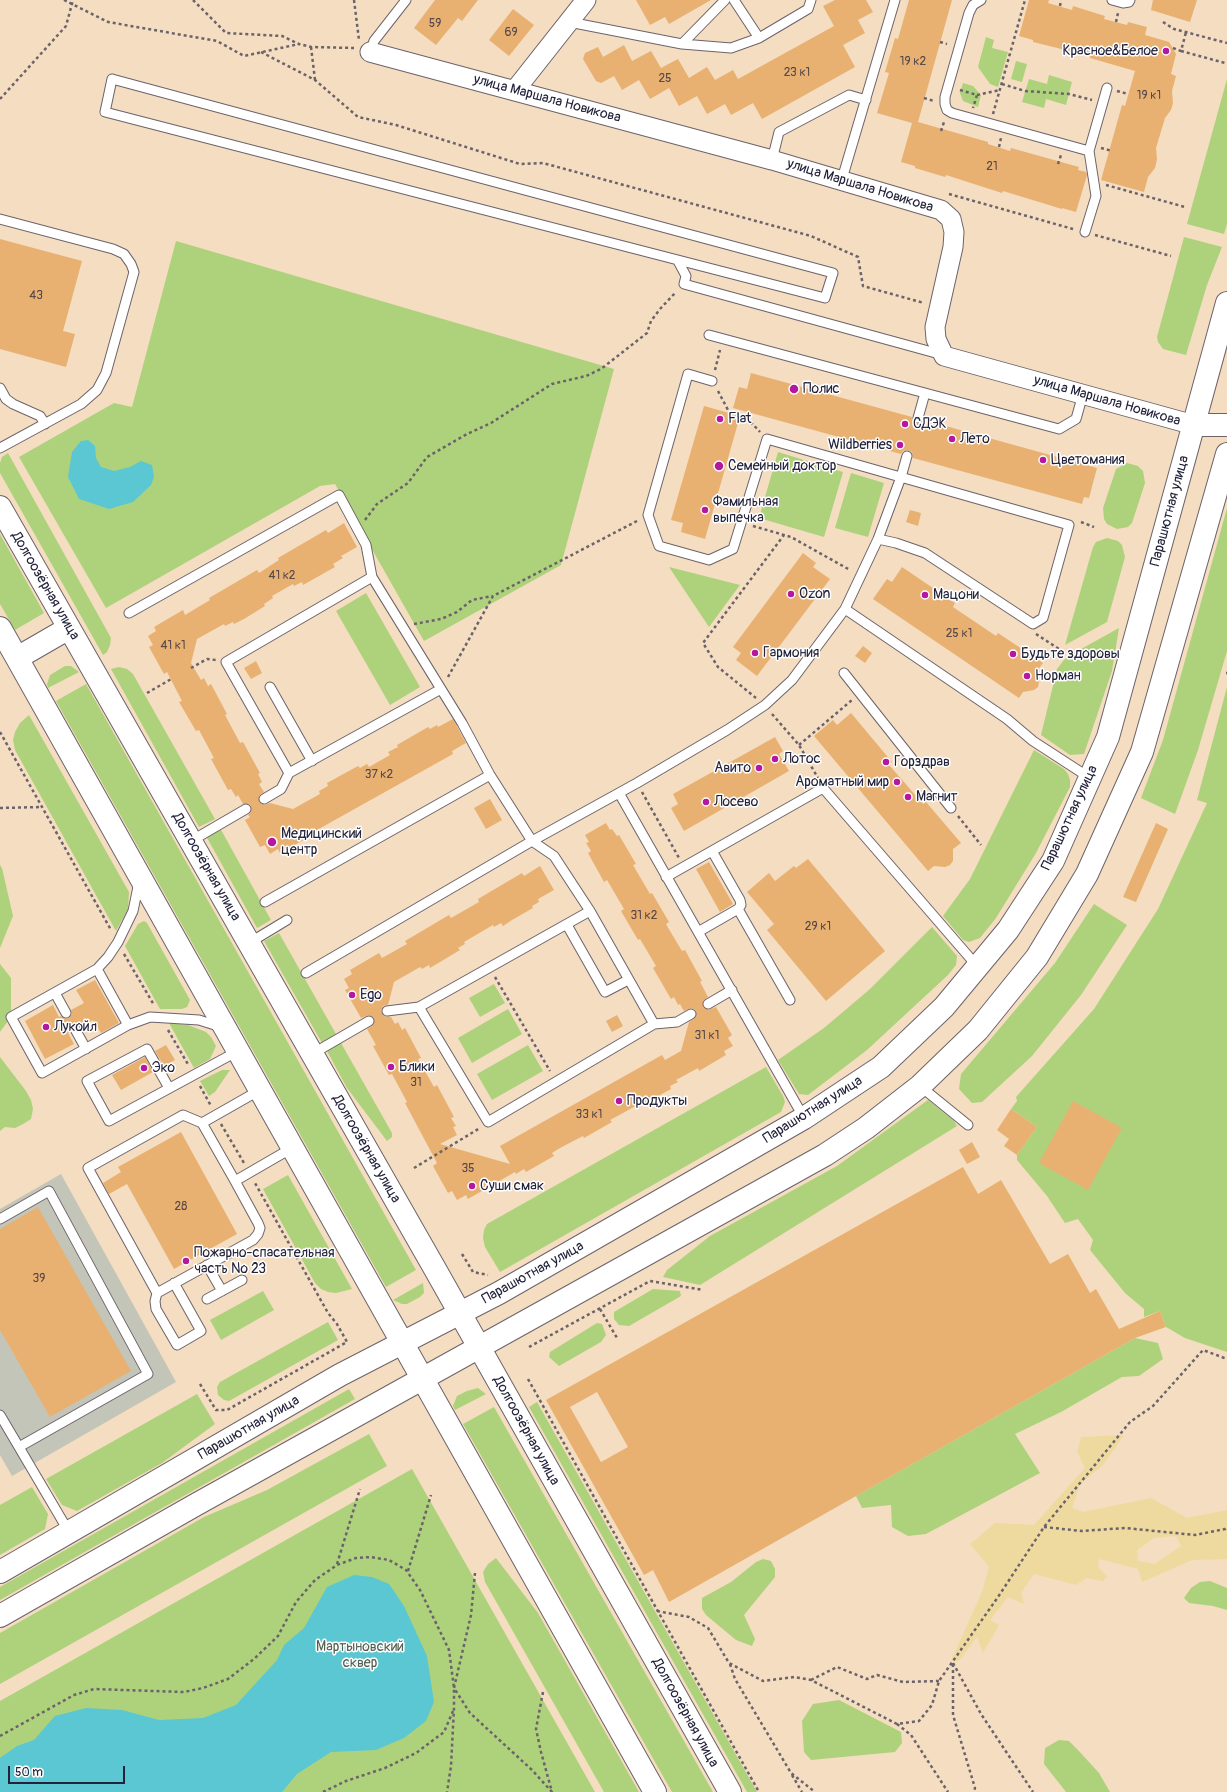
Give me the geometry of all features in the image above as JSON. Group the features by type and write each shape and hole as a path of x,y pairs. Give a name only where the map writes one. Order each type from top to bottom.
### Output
{"main road":[{"name":"Парашютная улица","path":"0,1572 334,1379 499,1293 804,1118 881,1067 944,1007 1008,930 1052,861 1108,737 1227,303"},
{"name":"улица Маршала Новикова","path":"1194,425 1227,425"},
{"path":"0,1616 197,1504 825,1155 866,1128 920,1086 978,1030 1037,957 1087,874 1142,752 1227,454"},
{"name":"Долгоозёрная улица","path":"0,507 460,1313 730,1792"},
{"path":"0,628 655,1792"},
{"path":"17,658 69,628"}],"street":[{"path":"515,90 586,0"},
{"name":"улица Маршала Новикова","path":"365,50 842,179 941,210 951,219 954,232 953,247 938,307 935,326 936,339 944,356 1194,425"}],"lane":[{"path":"365,50 374,41 406,0"},
{"path":"682,44 724,0"},
{"path":"734,0 758,38"},
{"path":"569,22 682,44 731,48 758,38 808,8 811,0"},
{"path":"842,179 895,0"},
{"path":"981,0 974,5 969,13 944,104 947,110 952,113 990,124 1089,151"},
{"path":"1112,0 1123,3 1130,0"},
{"path":"678,261 825,298 834,273 112,79 105,112 678,261 686,276 684,284 944,356"},
{"path":"1086,232 1096,196 1089,151 1111,89"},
{"path":"772,160 779,132 849,95 866,100"},
{"path":"0,219 113,249 124,254 131,264 134,272 106,373 97,390 81,404 0,448"},
{"path":"708,335 1059,429 1076,419 1083,394"},
{"path":"712,381 688,374 648,515 659,546 709,560 733,549 767,439 1069,524 1043,618 1033,624 925,553 878,539"},
{"path":"0,388 6,399 13,404 40,416 45,424"},
{"path":"918,418 925,393"},
{"path":"306,973 532,841 637,784 727,730 765,705 792,680 845,609 878,539 901,477 907,456"},
{"path":"129,613 339,495 366,545 372,577 441,689 490,775 532,841 554,856 590,912 654,1024"},
{"path":"289,773 226,662 372,577"},
{"path":"845,609 1007,718 1033,741 1090,778"},
{"path":"844,673 951,808"},
{"path":"270,686 312,760"},
{"path":"264,799 281,788 289,773 441,689"},
{"path":"265,902 490,775"},
{"path":"666,877 823,788 977,966"},
{"path":"619,793 804,1118"},
{"path":"191,841 246,809"},
{"path":"698,932 738,909 741,905 740,900 712,851"},
{"path":"140,877 132,911 118,942 108,957 97,969 11,1017 42,1073 128,1025 150,1017 199,1020 225,1028"},
{"path":"738,909 790,1000"},
{"path":"387,1010 419,1007 590,912"},
{"path":"249,943 287,920"},
{"path":"567,924 605,992 628,980"},
{"path":"97,969 128,1025"},
{"path":"708,1004 732,990"},
{"path":"55,992 66,1013"},
{"path":"419,1007 488,1122 654,1024 678,1022 691,1014"},
{"path":"312,1054 369,1021"},
{"path":"76,1029 86,1049"},
{"path":"169,1088 147,1048 87,1081 109,1121 169,1088 195,1076 238,1051"},
{"path":"920,1086 968,1125"},
{"path":"202,1123 260,1090"},
{"path":"157,1293 174,1283 254,1240 260,1228 202,1123 183,1115 88,1168 157,1293 155,1301 156,1308 177,1345 201,1331 174,1283"},
{"path":"235,1181 292,1148"},
{"path":"0,1220 49,1191 148,1374 19,1447"},
{"path":"208,1265 222,1291"},
{"path":"207,1299 242,1280"},
{"path":"0,1415 70,1532"}],"path":[{"path":"64,0 71,5 108,22 217,41 244,56 299,44"},
{"path":"0,99 66,26 73,0"},
{"path":"193,0 226,34 282,36 299,44 311,47 365,50 354,0"},
{"path":"990,124 1025,0"},
{"path":"1060,6 1061,0"},
{"path":"1116,22 1119,10"},
{"path":"1164,22 1174,29 1227,43"},
{"path":"1181,51 1186,32"},
{"path":"940,42 948,44"},
{"path":"311,47 315,80"},
{"path":"1173,48 1225,63"},
{"path":"261,52 315,80 358,116 396,125 520,164 543,163 810,236 858,257 862,286 938,307"},
{"path":"1002,84 1025,91 1069,94 1082,97"},
{"path":"948,87 977,95 1000,90"},
{"path":"1111,89 1128,94"},
{"path":"970,118 977,95"},
{"path":"924,98 932,100"},
{"path":"941,131 943,125"},
{"path":"999,147 1001,141"},
{"path":"1100,147 1112,151"},
{"path":"1058,164 1060,158"},
{"path":"1093,181 1185,207"},
{"path":"944,192 1171,256"},
{"path":"358,530 377,504 408,483 427,457 467,434 491,423 552,384 586,376 601,369 632,346 646,333 651,321 660,309 684,284"},
{"path":"740,417 750,420 767,439"},
{"path":"403,627 440,619 457,612 472,600 493,596 648,515"},
{"path":"742,523 791,537 861,576"},
{"path":"784,535 703,643 718,667 765,705 799,745 823,788"},
{"path":"441,689 493,596"},
{"path":"1033,624 1037,635 1059,649"},
{"path":"191,668 207,659 226,662"},
{"path":"147,693 173,678"},
{"path":"799,745 860,693"},
{"path":"0,732 328,1313 337,1324 347,1342 227,1410 216,1410 200,1384"},
{"path":"637,784 684,867"},
{"path":"0,808 42,807"},
{"path":"951,808 980,845"},
{"path":"490,967 556,1082"},
{"path":"414,1168 470,1135 488,1122"},
{"path":"462,1254 473,1272 488,1275"},
{"path":"529,1347 650,1281 703,1290"},
{"path":"600,1308 617,1338"},
{"path":"897,1724 920,1721 932,1705 939,1681 953,1664 1044,1527 1130,1422 1154,1406 1203,1350 1227,1359"},
{"path":"528,1379 759,1792"},
{"path":"337,1565 360,1489"},
{"path":"407,1572 431,1495"},
{"path":"1044,1527 1082,1531 1125,1528 1196,1535 1225,1529 1227,1527"},
{"path":"0,1736 74,1695 94,1689 184,1692 203,1688 228,1679 254,1659 278,1636 296,1602 315,1580 337,1565 356,1558 371,1557 389,1560 407,1572 420,1590 449,1650 454,1688 454,1708 451,1766 447,1792"},
{"path":"475,1573 470,1615 454,1688 470,1714 532,1770 552,1792"},
{"path":"657,1611 688,1617 708,1628 729,1663 735,1679 802,1792"},
{"path":"729,1663 763,1681 794,1677 811,1680 897,1724 911,1735 948,1792"},
{"path":"953,1664 953,1715 975,1788 974,1792"},
{"path":"953,1664 981,1714 1033,1792"},
{"path":"811,1680 837,1668 867,1679 877,1675 903,1682 939,1681"},
{"path":"543,1692 536,1729 552,1792"},
{"path":"323,1792 346,1781 385,1768 416,1753 444,1732 454,1708"},
{"path":"791,1773 815,1792"}],"shaded area":[{"path":"61,1174 176,1382 12,1476 0,1455 0,1209"}],"green space":[{"path":"986,37 994,40 992,48 1008,52 998,87 990,84 978,67"},
{"path":"1016,61 1027,64 1022,82 1011,79"},
{"path":"1049,75 1072,82 1066,105 1046,99 1044,108 1022,102 1029,79 1047,84"},
{"path":"1227,79 1227,224 1224,234 1187,224"},
{"path":"963,83 973,86 981,95 978,107 963,101 960,93"},
{"path":"1184,237 1222,247 1207,285 1186,355 1163,349 1158,342 1157,337"},
{"path":"176,241 614,369 561,565 424,641 335,484 320,486 106,608 19,457 114,403 132,407"},
{"path":"778,452 843,472 824,537 759,518"},
{"path":"8,453 111,638 107,652 103,655 0,473 0,463 2,457"},
{"path":"1127,463 1138,466 1143,471 1145,483 1132,523 1128,527 1117,529 1107,524 1104,519 1103,508 1116,469"},
{"path":"851,473 884,483 868,537 835,528"},
{"path":"1227,508 1227,651 1198,750 1175,814 1141,798 1163,740"},
{"path":"0,534 44,613 15,630 0,604"},
{"path":"1107,538 1118,541 1122,545 1125,557 1107,622 1065,645 1093,547 1096,542"},
{"path":"669,567 740,585 709,627"},
{"path":"366,593 420,687 390,705 336,611"},
{"path":"1119,628 1112,671 1084,754 1070,755 1041,735 1057,669 1064,660 1072,654"},
{"path":"65,666 71,666 79,672 48,688 47,684 50,675"},
{"path":"119,667 127,669 133,674 215,819 199,827 111,669"},
{"path":"86,684 416,1270 386,1287 56,701"},
{"path":"1227,687 1227,1352 1185,1338 1166,1327 1160,1311 1144,1317 1144,1309 1125,1293 1090,1250 1093,1240 1078,1219 1065,1223 1047,1196 1017,1160 1017,1155 1037,1127 1011,1109 1017,1101 1016,1097 1094,1009 1158,909 1207,803 1197,800"},
{"path":"29,715 129,892 128,909 116,931 15,750 13,740 15,732 20,723"},
{"path":"1034,750 1064,769 1070,780 1070,787 1036,853 996,918 980,938 969,942 963,940 943,916 970,879"},
{"path":"220,828 271,920 257,928 206,836"},
{"path":"0,865 13,916 0,948"},
{"path":"1094,904 1127,925 1081,995 1032,1056 982,1102 972,1103 959,1089 961,1074 1055,963"},
{"path":"144,921 147,923 190,1000 187,1007 182,1009 160,1009 125,946 138,924"},
{"path":"932,927 957,956 956,965 948,975 867,1050 808,1095 799,1094 778,1060 824,1028 870,989"},
{"path":"279,933 336,1034 322,1043 264,941"},
{"path":"0,964 11,978 11,1017 0,1032"},
{"path":"494,984 505,1003 480,1017 469,998"},
{"path":"508,1009 522,1034 472,1063 458,1038"},
{"path":"169,1023 188,1025 206,1032 216,1046 210,1059 194,1068"},
{"path":"341,1043 392,1133 392,1137 387,1141 347,1088 327,1051"},
{"path":"528,1045 543,1071 492,1100 477,1074"},
{"path":"0,1057 26,1091 31,1100 33,1109 31,1119 15,1128 5,1127 0,1131"},
{"path":"766,1067 785,1102 781,1112 500,1272 485,1247 483,1238 484,1230 487,1224"},
{"path":"222,1070 230,1070 215,1092 209,1096 200,1081"},
{"path":"928,1100 954,1121 957,1126 700,1285 663,1277 667,1270 710,1236 837,1166"},
{"path":"288,1175 352,1289 336,1293 328,1292 321,1289 315,1283 263,1189"},
{"path":"423,1283 424,1293 420,1297 407,1304 402,1304 393,1300"},
{"path":"653,1289 680,1291 681,1296 629,1326 619,1325 614,1319 614,1312"},
{"path":"263,1291 274,1310 221,1340 210,1320"},
{"path":"328,1322 338,1340 229,1401 224,1400 218,1395 217,1387 220,1382"},
{"path":"597,1323 602,1324 606,1335 601,1342 559,1366 549,1357 550,1352"},
{"path":"1135,1338 1158,1343 1163,1359 1139,1376 1122,1377 1061,1412 1015,1434 1040,1473 926,1534 908,1536 892,1527 891,1505 862,1508 856,1496"},
{"path":"478,1388 486,1394 455,1410 453,1406 457,1396"},
{"path":"349,1389 355,1399 0,1600 0,1587"},
{"path":"197,1394 215,1424 162,1463 77,1511 62,1505 46,1479"},
{"path":"537,1402 757,1792 747,1792 529,1407"},
{"path":"494,1407 713,1792 672,1792 463,1424"},
{"path":"369,1434 387,1466 0,1684 0,1633 204,1517 267,1490"},
{"name":"Мартыновский сквер","path":"412,1469 595,1792 0,1792 0,1701"},
{"path":"32,1487 48,1514 45,1529 0,1555 0,1505"},
{"path":"496,1558 538,1613 639,1792 604,1792 485,1582 483,1572 488,1564"},
{"path":"763,1559 771,1561 775,1569 775,1577 744,1615 755,1639 752,1646 736,1640 706,1615 702,1609 702,1598 731,1582 756,1562"},
{"path":"1210,1581 1227,1588 1227,1610 1213,1606 1189,1603 1184,1598 1191,1588 1200,1582"},
{"path":"839,1700 901,1732 902,1743 895,1752 811,1760 804,1752 802,1721 813,1704"},
{"path":"1059,1740 1069,1741 1078,1750 1099,1773 1110,1792 1066,1792 1044,1764 1045,1748"}],"sand":[{"path":"1124,1435 1104,1464 1080,1484 1072,1508 1083,1512 1151,1498 1187,1518 1227,1510 1227,1559 1192,1560 1142,1582 1138,1569 1099,1559 1098,1567 1107,1576 1103,1581 1086,1578 1076,1585 1034,1574 1021,1593 1024,1604 1008,1597 990,1620 999,1625 983,1653 977,1637 959,1661 951,1661 982,1592 989,1567 970,1544 995,1523 1034,1525 1085,1468 1077,1452 1081,1437","holes":["1176,1536 1181,1546 1155,1564 1138,1561 1137,1550 1154,1538"]}],"water":[{"path":"88,440 95,446 96,458 101,467 114,471 130,467 141,461 152,465 154,477 151,485 133,502 109,509 79,499 68,477 72,452 81,441"},
{"path":"354,1575 372,1577 389,1584 404,1606 427,1656 434,1702 426,1721 404,1738 376,1750 331,1752 297,1774 282,1792 0,1792 0,1758 17,1746 34,1740 55,1716 86,1708 122,1710 159,1720 203,1718 236,1705 277,1660 284,1645 304,1628 327,1587"}],"building":[{"path":"435,0 478,0 462,21 458,18 436,45 414,28"},
{"path":"636,0 711,0 669,24 665,17 650,25"},
{"path":"835,0 866,0 873,12 858,20 865,33 843,45 855,67 762,119 753,103 731,115 725,104 707,114 697,96 679,106 669,88 650,99 639,80 622,90 614,76 601,83 596,81 583,59 585,53 598,47 603,57 624,45 632,61 651,51 661,68 678,59 689,78 707,67 715,80 733,70 738,79 834,26 823,6"},
{"path":"909,0 952,0 918,122 988,142 988,144 1010,151 1011,148 1079,167 1078,170 1086,172 1087,175 1076,212 1003,191 1002,193 946,175 945,177 901,162 912,123 877,113 889,73 885,72 895,38 898,39"},
{"path":"1029,0 1049,0 1048,3 1072,10 1073,6 1105,16 1104,19 1127,25 1128,22 1147,27 1145,35 1169,42 1176,54 1171,74 1176,76 1172,91 1173,103 1171,110 1165,118 1156,148 1157,159 1155,168 1148,177 1144,192 1101,180 1122,105 1125,106 1135,71 1090,58 1090,56 1033,42 1033,40 1019,36"},
{"path":"1153,0 1197,0 1190,22 1151,10"},
{"path":"513,9 534,25 509,56 489,40"},
{"path":"0,239 82,261 63,331 75,334 66,367 0,349"},
{"path":"751,373 912,417 913,422 917,424 920,424 924,420 1097,468 1089,498 1084,497 1082,504 913,458 912,452 908,450 903,451 901,454 733,408 739,387 747,389"},
{"path":"704,406 740,416 705,539 681,532 683,523 671,520"},
{"path":"910,510 921,513 918,526 906,522"},
{"path":"344,523 357,547 341,556 343,558 333,564 335,567 303,585 302,582 294,586 293,584 272,596 273,598 264,604 265,606 244,619 234,624 233,622 225,626 224,624 197,639 191,663 201,680 204,678 208,686 211,684 240,743 243,742 260,773 258,774 262,782 259,784 264,792 259,796 259,802 264,805 270,803 293,809 320,794 319,791 328,786 327,783 358,766 360,768 367,764 369,767 390,755 388,752 398,747 397,745 428,727 430,729 437,725 438,727 453,719 466,743 452,751 453,754 308,835 309,837 280,853 278,849 270,854 265,845 260,847 245,820 250,817 248,815 251,812 251,806 249,804 243,804 238,795 236,797 231,789 228,790 211,759 214,758 199,730 196,731 179,702 182,701 167,672 164,674 149,647 153,645 148,636 156,631 154,627 183,610 185,615 210,600 209,598 257,570 259,573 279,560 278,558 326,530 328,533"},
{"path":"803,553 816,563 813,567 830,579 757,676 736,660 741,653 733,647"},
{"path":"902,567 955,603 953,607 996,636 998,633 1043,663 1037,671 1039,682 1038,687 1034,690 1023,692 1019,698 873,599 887,579 892,582"},
{"path":"863,646 872,653 865,663 855,656"},
{"path":"256,661 262,673 251,679 244,668"},
{"path":"851,713 892,762 889,765 923,804 926,802 961,843 953,849 953,861 950,865 945,867 934,866 928,871 814,736 833,720 837,725"},
{"path":"775,737 783,751 779,754 789,771 684,831 671,808 678,804 673,794"},
{"path":"490,799 502,820 486,829 474,808"},
{"path":"606,823 610,830 612,829 617,836 619,835 636,864 633,865 669,922 666,924 682,951 685,950 702,981 700,982 708,997 703,1001 703,1007 708,1010 716,1007 732,1035 728,1038 733,1046 724,1051 726,1055 699,1071 698,1068 676,1080 678,1082 670,1086 671,1089 610,1120 612,1122 584,1138 583,1136 560,1148 552,1153 554,1156 526,1172 524,1169 516,1174 515,1172 468,1199 466,1195 457,1200 452,1191 448,1193 433,1166 437,1163 405,1103 407,1102 392,1074 389,1075 373,1046 376,1045 367,1029 374,1024 374,1018 369,1015 361,1018 345,990 349,988 344,979 352,974 350,970 379,953 382,958 407,944 405,941 449,915 451,918 479,902 478,899 522,873 524,876 540,866 554,890 538,899 539,902 532,906 533,908 503,926 501,923 494,927 493,925 464,942 465,944 458,948 460,950 430,968 429,965 422,969 420,967 394,982 388,1005 383,1006 381,1011 384,1016 391,1017 395,1024 398,1022 402,1030 405,1028 421,1058 418,1059 434,1087 437,1085 454,1117 451,1118 456,1126 453,1127 457,1135 440,1144 510,1164 500,1146 662,1055 665,1060 681,1051 689,1022 696,1017 696,1011 694,1009 691,1008 684,1011 680,1004 678,1005 674,997 671,999 653,968 656,966 640,939 638,940 621,911 624,909 607,880 604,882 588,853 591,851 586,843 589,842 585,835"},
{"path":"1156,823 1168,829 1136,902 1123,897"},
{"path":"808,859 885,951 826,1001 767,930 774,924 747,892 769,873 775,881 794,866 796,868"},
{"path":"709,862 733,904 720,912 696,869"},
{"path":"95,980 119,1023 101,1033 93,1020 81,1027 78,1024 72,1024 70,1026 70,1032 68,1033 74,1044 45,1059 25,1021 53,1005 59,1017 61,1016 65,1019 69,1018 72,1014 71,1010 84,1003 76,990"},
{"path":"617,1015 623,1026 612,1032 606,1021"},
{"path":"166,1045 175,1060 164,1066 155,1051"},
{"path":"145,1057 153,1072 121,1090 112,1075"},
{"path":"1073,1101 1122,1128 1088,1190 1039,1163"},
{"path":"1011,1109 1037,1127 1017,1155 1004,1146 1009,1139 997,1130"},
{"path":"181,1132 237,1234 174,1269 127,1184 109,1194 103,1183 121,1172 118,1167"},
{"path":"972,1142 980,1157 967,1164 959,1150"},
{"path":"963,1167 978,1194 1001,1180 1050,1264 1068,1254 1090,1293 1096,1289 1119,1329 1160,1311 1166,1327 1135,1338 669,1602 653,1570 644,1575 546,1400","holes":["597,1392 628,1447 601,1462 570,1407"]},
{"path":"38,1207 131,1371 50,1417 0,1330 0,1229"}],"place":[{"name":"Красное&Белое","path":"1166,51"},
{"name":"Полис","path":"794,389"},
{"name":"Flat","path":"720,419"},
{"name":"СДЭК","path":"905,424"},
{"name":"Лето","path":"952,439"},
{"name":"Wildberries","path":"900,445"},
{"name":"Цветомания","path":"1043,460"},
{"name":"Семейный доктор","path":"719,466"},
{"name":"Фамильная выпечка","path":"705,510"},
{"name":"Ozon","path":"791,594"},
{"name":"Мацони","path":"925,595"},
{"name":"Гармония","path":"755,653"},
{"name":"Будьте здоровы","path":"1013,654"},
{"name":"Норман","path":"1027,676"},
{"name":"Лотос","path":"775,759"},
{"name":"Горздрав","path":"886,762"},
{"name":"Авито","path":"759,768"},
{"name":"Ароматный мир","path":"897,782"},
{"name":"Магнит","path":"908,797"},
{"name":"Лосево","path":"706,802"},
{"name":"Медицинский центр","path":"272,842"},
{"name":"Ego","path":"352,995"},
{"name":"Лукойл","path":"46,1027"},
{"name":"Блики","path":"391,1067"},
{"name":"Эко","path":"144,1068"},
{"name":"Продукты","path":"619,1101"},
{"name":"Суши смак","path":"472,1186"},
{"name":"Пожарно-спасательная часть № 23","path":"186,1261"}]}
